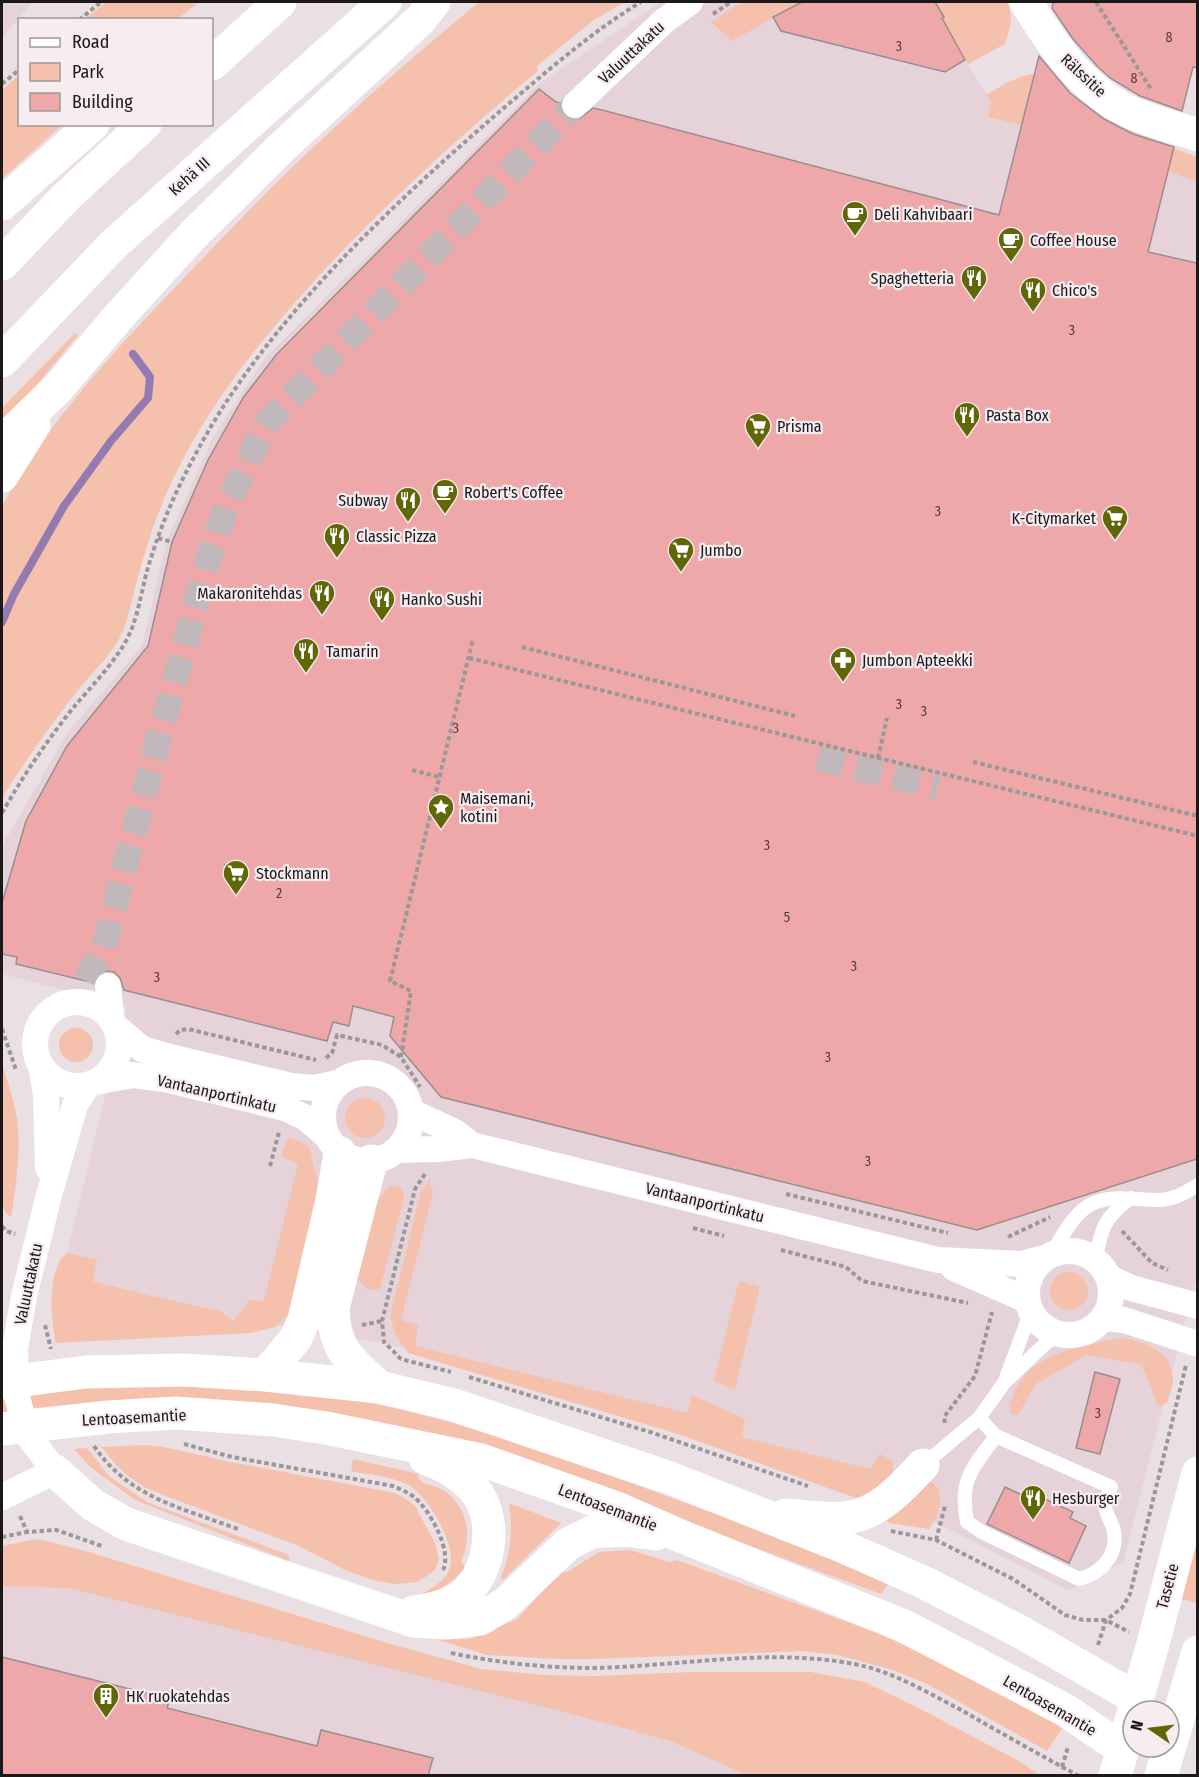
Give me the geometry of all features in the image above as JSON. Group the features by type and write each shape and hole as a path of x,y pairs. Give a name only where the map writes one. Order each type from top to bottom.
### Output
{"main road":[{"path":"213,41 274,2"},
{"path":"213,63 280,2"},
{"name":"Kehä III","path":"2,361 114,244 386,2"},
{"path":"2,442 58,388 193,235 282,147 421,19 434,2"},
{"name":"Rälssitie","path":"1026,2 1049,40 1071,67 1097,93 1131,112 1197,135"},
{"path":"2,204 91,126"},
{"path":"2,264 67,196 143,126"},
{"path":"2,476 58,388"},
{"path":"265,1375 296,1338 304,1320 332,1200 359,1150"},
{"path":"359,1150 333,1308 333,1330 346,1357 378,1388"},
{"path":"2,1383 86,1372 184,1370 265,1375 378,1388 454,1405 670,1478 844,1547 923,1582 1019,1631 1131,1699"},
{"name":"Lentoasemantie","path":"2,1429 108,1417 176,1413 227,1416 273,1420 374,1436 481,1460 614,1507 904,1626 1065,1710 1118,1762 1162,1775"},
{"path":"374,1436 430,1459 452,1471 472,1486 483,1501 488,1521 488,1545 483,1564 474,1583 462,1596 444,1606 416,1612 378,1610"},
{"path":"754,1513 846,1518 861,1514 896,1494 923,1465"},
{"path":"55,1471 93,1505 126,1524 414,1622 446,1623 480,1619 505,1604 568,1544 592,1532 624,1530 683,1537"},
{"name":"Tasetie","path":"1162,1699 1153,1644 1197,1473"},
{"path":"1176,1699 1197,1652"},
{"path":"1162,1775 1163,1759"}],"street":[{"name":"Valuuttakatu","path":"575,105 663,21 690,2"},
{"path":"90,990 92,1004 102,1009 113,1022 120,1041 118,1055 111,1071 93,1084 67,1086 30,1071 35,1035 44,1017 56,1007 90,990"},
{"name":"Vantaanportinkatu","path":"113,1022 142,1049 170,1057 291,1086 315,1088 337,1083"},
{"name":"Valuuttakatu","path":"30,1071 46,1095 49,1195"},
{"path":"377,1073 387,1077 399,1085 407,1098 411,1112 411,1124 404,1142 359,1150 322,1120 324,1104 337,1083 353,1074 377,1073"},
{"name":"Vantaanportinkatu","path":"93,1084 133,1076 165,1080 285,1108 359,1150 438,1149 472,1145 995,1274 1029,1305 1040,1323 1059,1334"},
{"name":"Valuuttakatu","path":"55,1471 27,1434 16,1393 15,1349 24,1296 49,1195 75,1105 93,1084"},
{"name":"Vantaanportinkatu","path":"411,1112 455,1132 472,1145"},
{"name":"Vantaanportinkatu","path":"995,1274 1065,1251 1080,1252 1131,1288 1197,1306"},
{"path":"1029,1305 1029,1281 1035,1269 1048,1256"},
{"path":"1059,1334 1070,1335 1085,1332 1103,1318 1110,1304 1111,1289 1102,1269"},
{"path":"1103,1318 1124,1320 1195,1343"},
{"path":"5,1496 55,1471"}],"lane":[{"path":"1048,1256 1062,1233 1088,1206 1109,1198 1160,1200 1181,1195 1197,1185"},
{"path":"1102,1269 1099,1240 1105,1221 1118,1207 1131,1198"},
{"path":"1004,1383 1029,1305"},
{"path":"923,1465 979,1418 1004,1383 1045,1344 1059,1334"},
{"path":"979,1418 996,1436 1111,1487 1105,1505 1114,1532 1114,1548 1098,1572 1079,1580 982,1532 967,1522 964,1504 968,1474 996,1436"}],"path":[{"path":"81,18 101,2"},
{"path":"2,813 32,762 129,638 158,538 173,498 230,394 318,285 359,241 454,151 543,74 641,2"},
{"path":"1096,2 1152,90"},
{"path":"2,84 18,71"},
{"path":"1141,85 1161,93"},
{"path":"158,538 172,542"},
{"path":"401,1058 411,991 390,981 473,639"},
{"path":"522,647 795,716"},
{"path":"469,658 1197,836"},
{"path":"878,758 887,718"},
{"path":"973,762 1197,816"},
{"path":"412,770 439,777"},
{"path":"2,1029 30,1071"},
{"path":"784,1194 955,1235"},
{"path":"949,1444 944,1417 975,1376 992,1315 990,1293 1004,1239 1058,1213 1078,1215"},
{"path":"1105,1221 1118,1228 1152,1263 1172,1271"},
{"path":"13,1245 18,1224"},
{"path":"2,1226 6,1232 15,1234"},
{"path":"693,1228 727,1236"},
{"path":"771,1247 846,1268 862,1281 968,1303"},
{"path":"1106,1620 1122,1608 1130,1594 1195,1343"},
{"path":"177,1442 232,1457 393,1486 406,1491 416,1498 425,1510 444,1545 446,1562 444,1570 437,1577"},
{"path":"5,1496 27,1532"},
{"path":"936,1540 947,1500"},
{"path":"2,1538 27,1532 56,1530 105,1547"},
{"path":"447,1652 499,1663 585,1667 766,1658 820,1659 861,1665 898,1678 930,1693 1079,1776"}],"shaded area":[{"path":"2,2 33,2 18,18 2,37"},
{"path":"661,2 935,2 965,60 991,102 1080,139 1197,182 1197,1281 1123,1562 1069,1591 949,1529 868,1492 581,1401 388,1344 275,1325 54,1306 127,1006 2,974 2,846 68,732 142,646 167,540 213,437 264,359 541,82"},
{"path":"2,1569 590,1702 763,1776 2,1776"}],"green space":[{"path":"106,2 199,2 179,18 86,18"},
{"path":"479,2 625,2 594,20 537,66 538,71 456,141 353,240 263,340 206,420 168,490 148,541 121,636 109,655 59,715 2,798 2,506 20,475 40,444 85,386 233,227 283,176 357,107"},
{"path":"742,2 802,2 732,41 711,22"},
{"path":"935,2 1007,2 1011,18 1005,44 968,64"},
{"path":"1042,73 1105,121 1197,157 1197,182 1080,139 988,117 991,102 986,95 1006,83"},
{"path":"18,76 18,126 61,126 2,179 2,90"},
{"path":"75,333 78,335 2,427 2,408"},
{"path":"76,1028 88,1033 93,1045 88,1057 76,1062 64,1057 59,1045 64,1033"},
{"path":"2,1063 14,1103 18,1127 17,1172 11,1217 5,1211 2,1197"},
{"path":"365,1098 379,1104 385,1118 379,1132 365,1138 351,1132 345,1118 351,1104"},
{"path":"288,1137 309,1146 319,1189 288,1314 276,1327 251,1333 56,1343 52,1309 53,1282 60,1260 67,1253 97,1260 93,1281 220,1311 233,1321 250,1300 264,1301 298,1164 281,1156"},
{"path":"431,1178 430,1184 433,1192 401,1320 418,1325 415,1346 687,1413 692,1395 745,1419 742,1437 870,1469 880,1454 893,1462 893,1478 861,1500 678,1434 408,1353 396,1336 390,1317 421,1192"},
{"path":"390,1186 400,1187 404,1192 403,1201 380,1289 369,1290 358,1280 356,1266 378,1199"},
{"path":"1069,1272 1083,1277 1088,1291 1083,1305 1069,1310 1055,1305 1050,1291 1055,1277"},
{"path":"739,1281 760,1287 735,1390 714,1381"},
{"path":"1126,1338 1151,1346 1168,1362 1173,1379 1167,1403 1158,1407 1142,1365 1086,1355 1036,1384 1018,1415 1012,1415 1009,1410 1019,1383 1036,1365 1071,1349"},
{"path":"145,1384 313,1394 392,1407 431,1417 508,1440 689,1504 789,1542 888,1584 881,1594 572,1481 96,1404 34,1408 2,1413 2,1395"},
{"path":"145,1445 395,1493 415,1506 436,1545 439,1560 435,1570 418,1582 396,1584 376,1581 345,1570 301,1547 144,1487 116,1465 101,1447"},
{"path":"87,1448 110,1477 149,1503 289,1555 289,1561 135,1500 90,1467 74,1449"},
{"path":"353,1459 419,1474 420,1481 443,1490 458,1504 466,1523 467,1542 461,1562 466,1567 451,1581 435,1591 422,1594 441,1581 449,1570 450,1549 440,1524 426,1501 410,1486 389,1478 351,1471"},
{"path":"930,1481 938,1491 940,1504 936,1518 929,1529 890,1523 882,1516"},
{"path":"509,1503 561,1523 503,1580 501,1578 510,1541"},
{"path":"1197,1520 1198,1600 1197,1603 1177,1598"},
{"path":"38,1539 82,1550 394,1645 482,1669 544,1675 595,1676 691,1672 811,1672 865,1682 1021,1762 1039,1775 746,1775 671,1741 564,1712 69,1588 2,1586 2,1546"},
{"path":"630,1550 669,1562 677,1560 880,1634 999,1690 1064,1726 1047,1751 929,1685 896,1671 838,1655 801,1651 557,1659 487,1655 435,1639 470,1639 517,1619 559,1573 567,1572 599,1552"}],"building":[{"path":"802,2 935,2 965,60 945,72 781,31 773,17"},
{"path":"1053,2 1197,2 1197,68 1193,67 1182,111 1140,96 1110,78 1073,39 1052,8"},
{"name":"Jumbo","path":"1039,56 1070,93 1104,119 1133,134 1174,147 1148,252 1197,263 1197,1159 977,1230 441,1097 390,1036 394,1017 353,1006 349,1026 333,1022 327,1041 124,990 120,978 114,972 106,971 100,974 94,983 16,964 17,957 2,954 2,903 26,821 67,746 148,646 172,542 208,460 243,398 276,355 539,89 560,103 564,115 571,119 579,119 593,108 602,110 999,215"},
{"path":"1095,1372 1120,1379 1100,1454 1076,1448"},
{"name":"Hesburger","path":"1005,1487 1037,1502 1039,1496 1073,1512 1070,1518 1086,1526 1069,1563 987,1524"},
{"name":"HK ruokatehdas","path":"2,1657 170,1699 167,1708 317,1746 321,1730 433,1758 428,1776 2,1776"}],"waterway":[{"path":"2,622 14,594 64,506 111,441 148,398 150,377 133,354"}],"tunnel":[{"path":"86,981 104,947 210,554 226,508 266,424 575,105"},
{"path":"818,758 938,787"}],"place":[{"name":"Deli Kahvibaari","path":"855,237"},
{"name":"Coffee House","path":"1011,263"},
{"name":"Spaghetteria","path":"974,301"},
{"name":"Chico's","path":"1033,313"},
{"name":"Pasta Box","path":"967,438"},
{"name":"Prisma","path":"758,449"},
{"name":"Robert's Coffee","path":"445,515"},
{"name":"Subway","path":"408,523"},
{"name":"K-Citymarket","path":"1115,541"},
{"name":"Classic Pizza","path":"337,559"},
{"name":"Jumbo","path":"681,573"},
{"name":"Makaronitehdas","path":"322,616"},
{"name":"Hanko Sushi","path":"382,622"},
{"name":"Tamarin","path":"306,674"},
{"name":"Jumbon Apteekki","path":"843,683"},
{"name":"Maisemani, kotini","path":"441,830"},
{"name":"Stockmann","path":"236,896"},
{"name":"Hesburger","path":"1033,1521"},
{"name":"HK ruokatehdas","path":"106,1719"}]}
